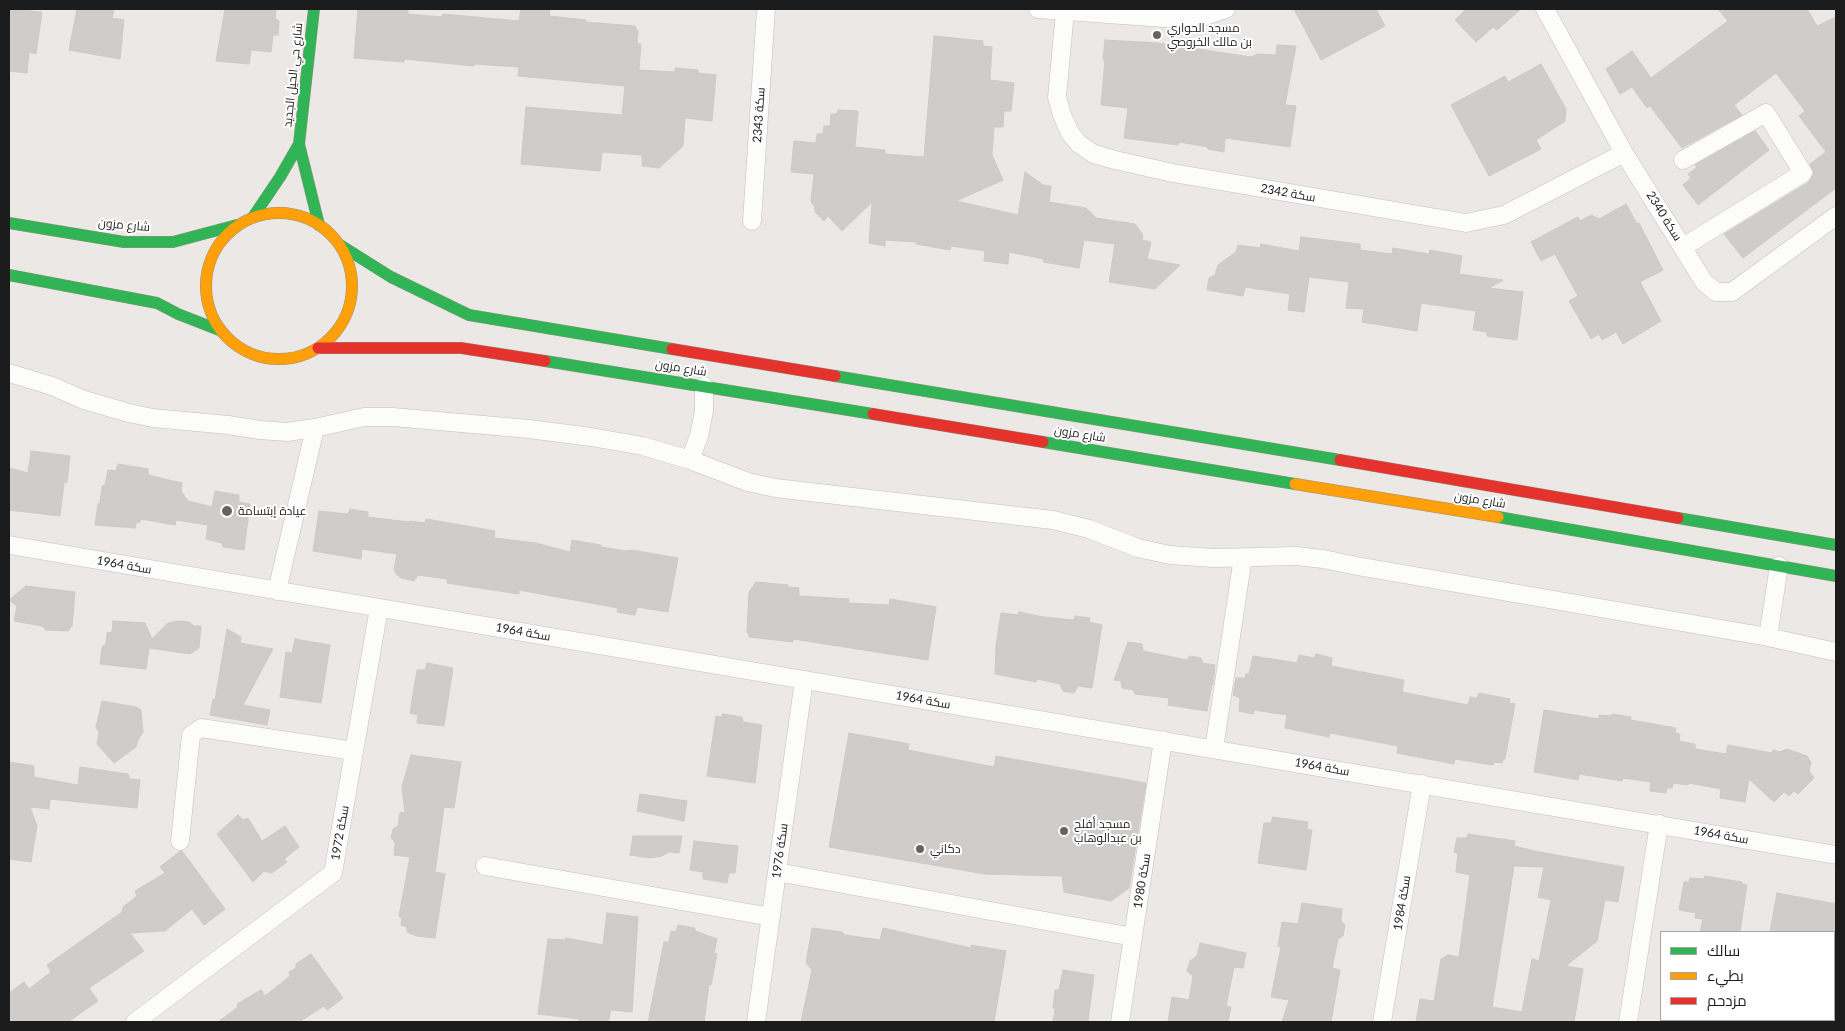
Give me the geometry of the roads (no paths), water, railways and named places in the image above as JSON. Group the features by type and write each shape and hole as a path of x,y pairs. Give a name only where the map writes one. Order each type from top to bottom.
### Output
{"main road":[{"name":"شارع حي الحيل الجديد","path":"314,9 299,144 319,225"},
{"name":"شارع حي الحيل الجديد","path":"253,217 280,178 299,144"},
{"path":"276,212 299,215 319,225 331,234 340,245 350,267 352,290 347,313 335,333 318,348 298,357 276,359 254,355 235,345 219,330 208,309 205,286 208,262 219,241 237,225 253,217 276,212"},
{"name":"شارع مزون","path":"9,223 124,242 173,242 237,225"},
{"name":"شارع مزون","path":"340,245 391,277 470,316 1415,472 1836,545"},
{"path":"9,275 157,302 178,314 219,330"},
{"name":"شارع مزون","path":"318,348 461,348 704,386 1538,524 1836,576"}],"street":[{"name":"سكة 2343","path":"752,221 766,9"},
{"path":"1038,9 1178,19 1202,17 1226,9"},
{"name":"سكة 2340","path":"1545,9 1624,153 1704,282 1716,292 1732,292 1836,216"},
{"name":"سكة 2342","path":"1065,12 1057,97 1062,115 1070,134 1080,144 1094,154 1115,160 1173,172 1466,223 1504,215 1624,153"},
{"path":"1683,160 1766,113 1803,173 1683,246"},
{"path":"9,373 52,386 106,408 153,418 260,430 287,432 364,417 393,417 530,429 591,437 643,446 690,460 748,482 775,488 1053,520 1089,530 1123,544 1154,552 1195,557 1242,558 1269,556 1323,559 1768,637 1836,652"},
{"path":"690,460 699,436 704,386"},
{"path":"277,591 314,428"},
{"name":"سكة 1964","path":"9,545 1836,855"},
{"path":"1214,749 1242,558"},
{"path":"1768,637 1779,566"},
{"name":"سكة 1972","path":"135,1022 334,873 379,608"},
{"name":"سكة 1976","path":"756,1022 804,680"},
{"path":"180,842 191,735 201,728 354,751"},
{"name":"سكة 1980","path":"1120,1022 1163,740"},
{"name":"سكة 1984","path":"1382,1022 1422,784"},
{"path":"1628,1022 1659,824"},
{"path":"485,866 771,917"},
{"path":"777,872 1133,937"}],"place":[{"name":"مسجد الحواري بن مالك الخروصي","path":"1157,35"},
{"name":"عيادة إبتسامة","path":"227,511"},
{"name":"مسجد أفلح بن عبدالوهاب","path":"1064,831"},
{"name":"دكاني","path":"920,849"}]}
